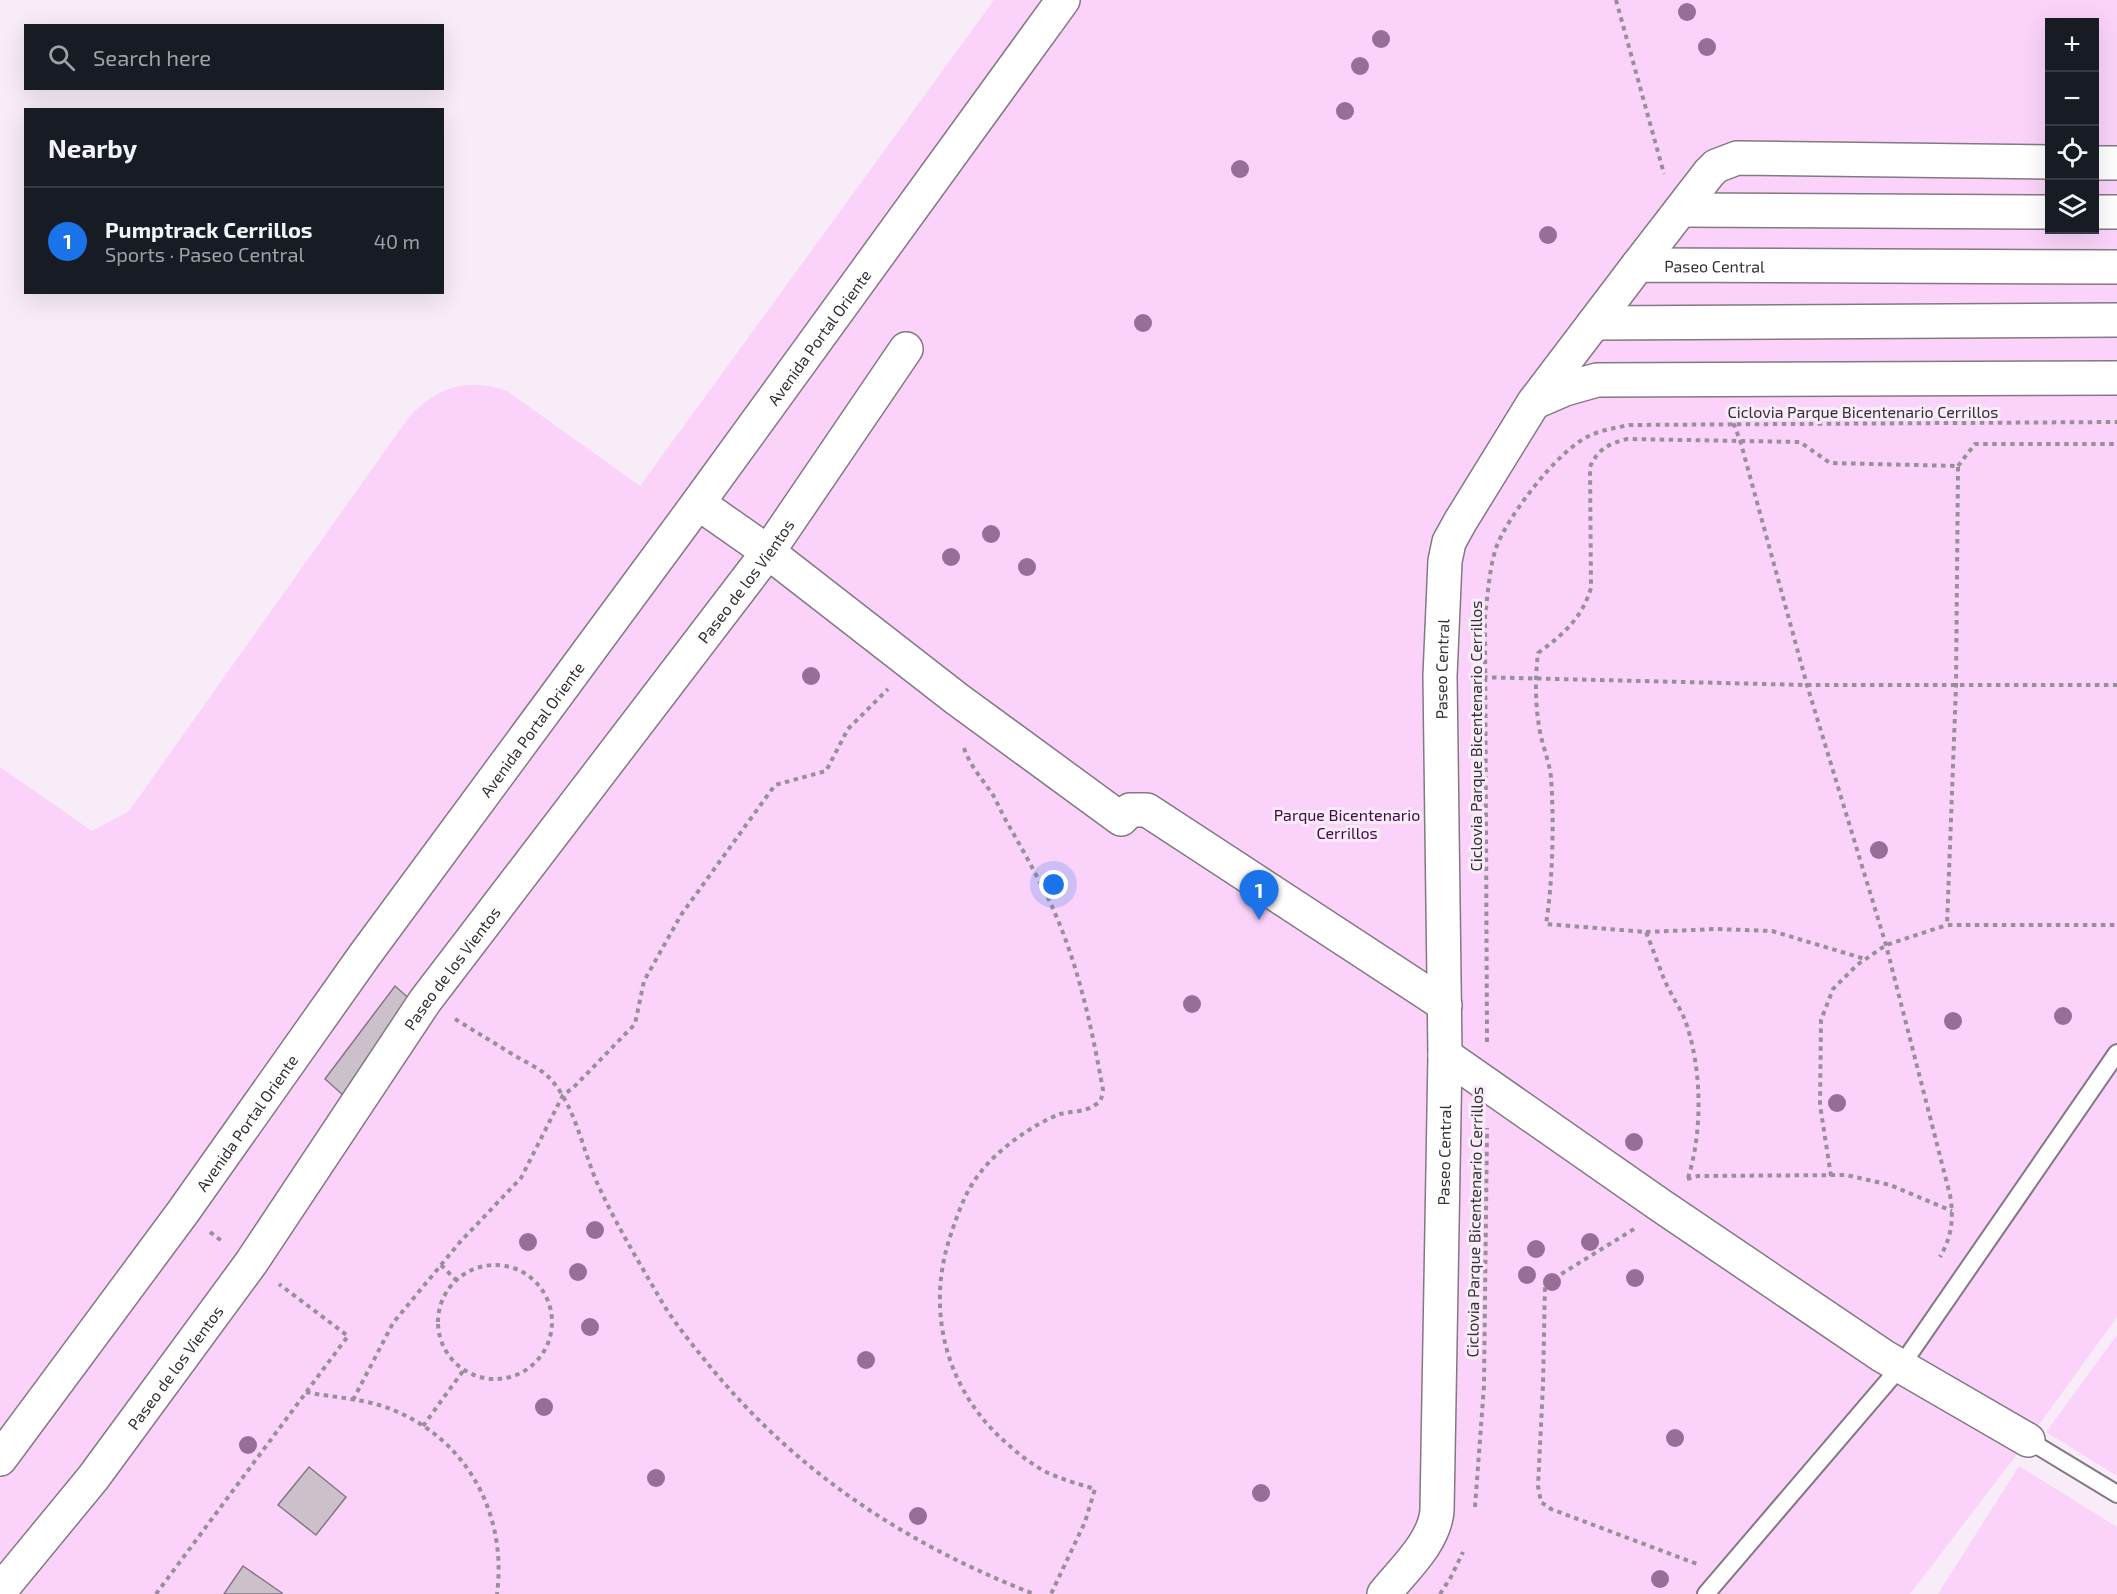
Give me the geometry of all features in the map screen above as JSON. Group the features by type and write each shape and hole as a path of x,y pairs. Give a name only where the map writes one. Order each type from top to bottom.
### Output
{"street":[{"name":"Avenida Portal Oriente","path":"0,1459 183,1212 371,946 698,503 1063,0"},
{"path":"1638,265 1716,166 1737,158 2045,162"},
{"path":"2099,163 2117,163"},
{"path":"1681,210 2045,212"},
{"path":"2099,212 2117,212"},
{"name":"Paseo Central","path":"1384,1594 1431,1534 1436,1521 1445,1055 1440,676 1443,581 1449,542 1534,402 1638,265 2117,267"},
{"path":"1594,323 2117,320"},
{"name":"Paseo de los Vientos","path":"0,1591 93,1478 251,1263 425,1001 768,552 906,349"},
{"path":"1534,402 1565,389 1597,380 2117,378"},
{"path":"698,503 768,552 957,699 1121,819 1130,810 1147,810 1445,1005"},
{"path":"1445,1055 1660,1205 1883,1356 2028,1440"}],"lane":[{"path":"1706,1594 1901,1366 2117,1053"},
{"path":"2028,1440 2117,1494"}],"path":[{"path":"1616,0 1669,189 1681,210"},
{"path":"1688,1178 1846,1174 1890,1185 1953,1212 1886,945 1807,685 1740,440 1715,379"},
{"name":"Ciclovia Parque Bicentenario Cerrillos","path":"1473,1517 1478,1486 1484,1386 1487,1084 1485,617 1489,579 1504,530 1536,484 1559,458 1587,437 1629,425 2117,422"},
{"path":"1866,959 1772,931 1716,929 1646,932 1546,924 1550,904 1550,774 1540,731 1535,680 1538,653 1564,634 1586,603 1591,588 1590,467 1595,455 1611,443 1627,439 1800,442 1830,462 1958,465"},
{"path":"1947,925 1956,686 1958,465 1975,444 2117,444"},
{"path":"353,1400 393,1323 441,1264 521,1178 563,1095 573,1088 635,1024 644,981 681,915 775,785 826,771 848,729 884,694 911,663"},
{"path":"1440,676 1807,685 2117,685"},
{"path":"957,699 959,731 966,755 994,797 1046,894 1062,930 1089,1016 1103,1090 1102,1097 1095,1106 1060,1114 1028,1132 1013,1142 980,1173 958,1210 942,1266 940,1311 943,1335 957,1377 975,1410 1007,1444 1043,1470 1095,1490 1085,1522 1052,1594"},
{"path":"1831,1176 1820,1105 1821,1020 1833,989 1857,965 1886,945 1947,925 2117,926"},
{"path":"1646,932 1664,978 1685,1020 1698,1077 1696,1150 1688,1178 1633,1230 1545,1284 1544,1385 1538,1486 1541,1502 1551,1509 1723,1574"},
{"path":"425,1001 544,1073 563,1095 598,1186 627,1243 663,1304 721,1380 759,1421 840,1490 901,1532 959,1563 1035,1594"},
{"path":"441,1264 456,1280"},
{"path":"487,1266 504,1266 520,1271 534,1281 545,1294 551,1310 552,1327 548,1343 540,1358 527,1370 512,1377 495,1379 478,1377 463,1371 450,1358 442,1343 438,1326 439,1310 446,1293 456,1280 470,1270 487,1266"},
{"path":"156,1594 161,1592 348,1336"},
{"path":"423,1426 463,1371"},
{"path":"306,1392 378,1405 423,1426 443,1441 475,1479 495,1525 499,1550 497,1594"},
{"path":"1440,1594 1464,1550"}],"green space":[{"name":"Parque Bicentenario Cerrillos","path":"994,0 2117,0 2117,1317 2028,1440 1910,1594 0,1594 0,767 92,831 129,811 409,417 431,398 454,388 479,385 507,391 640,486"},
{"path":"2117,1335 2117,1476 2046,1432"},
{"path":"2019,1466 2117,1527 2117,1594 1938,1594"}],"building":[{"path":"395,986 412,1001 344,1096 325,1079"},
{"path":"309,1467 346,1497 316,1535 278,1505"},
{"path":"243,1566 282,1593 224,1594"}],"place":[{"name":"Pumptrack Cerrillos","path":"1259,920"}]}
